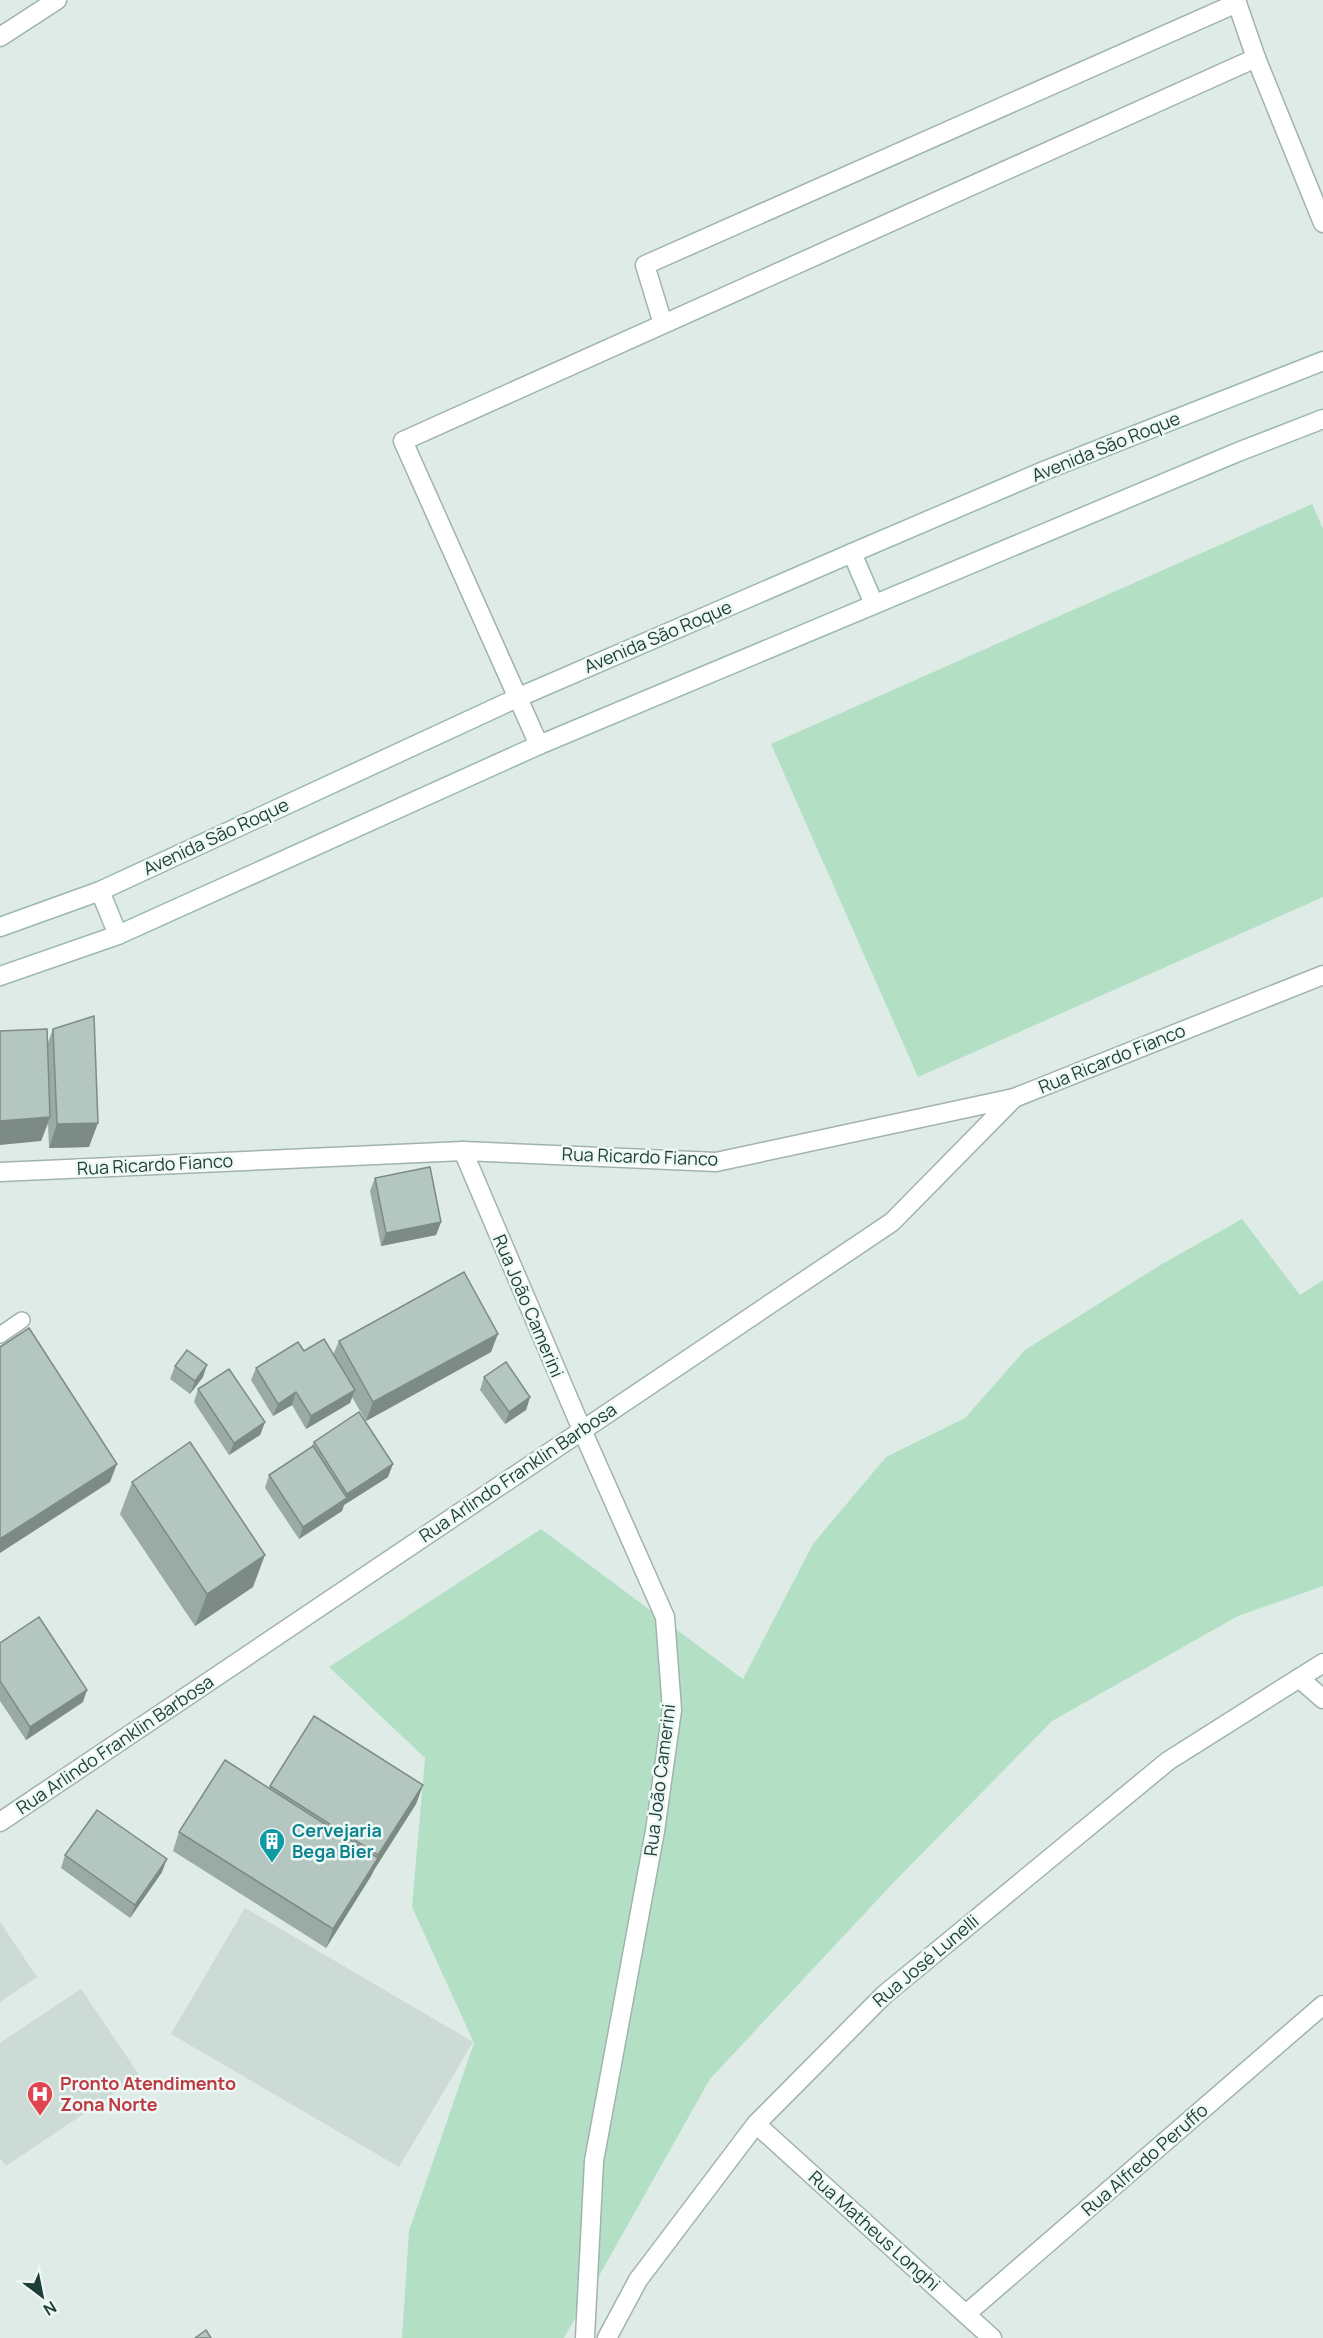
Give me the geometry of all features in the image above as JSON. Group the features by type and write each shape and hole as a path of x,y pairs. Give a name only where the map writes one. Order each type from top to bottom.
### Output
{"street":[{"path":"0,38 57,0"},
{"path":"663,324 645,265 1237,2 1256,58 1323,223"},
{"path":"539,745 403,441 1256,58"},
{"name":"Avenida São Roque","path":"0,927 100,891 517,698 1046,470 1323,361"},
{"path":"0,976 118,935 539,745 1238,452 1323,419"},
{"path":"852,553 874,604"},
{"path":"100,891 118,935"},
{"name":"Rua Ricardo Fianco","path":"0,1172 463,1151 716,1162 1014,1098 1323,975"},
{"name":"Rua Arlindo Franklin Barbosa","path":"0,1822 892,1222 1014,1098"},
{"name":"Rua João Camerini","path":"463,1151 665,1617 672,1710 655,1831 594,2161 585,2338"},
{"name":"Rua José Lunelli","path":"607,2338 638,2280 756,2124 884,1995 1168,1761 1323,1663"},
{"path":"1299,1678 1323,1700"},
{"name":"Rua Alfredo Peruffo","path":"966,2314 1323,2005"},
{"name":"Rua Matheus Longhi","path":"756,2124 992,2338"}],"lane":[{"path":"0,1335 22,1320"}],"shaded area":[{"path":"245,1908 473,2042 399,2167 171,2034"},
{"path":"0,1922 37,1977 0,2002"},
{"name":"Pronto Atendimento Zona Norte","path":"81,1989 140,2076 6,2166 0,2158 0,2043"}],"green space":[{"path":"1312,504 1323,529 1323,897 918,1077 771,744"},
{"path":"1242,1219 1300,1295 1323,1280 1323,1586 1238,1616 1052,1721 895,1881 710,2079 564,2338 402,2338 409,2231 474,2043 412,1907 425,1758 329,1667 541,1529 743,1679 813,1544 886,1457 965,1418 1025,1350 1162,1264"}],"building":[{"path":"94,1016 98,1123 57,1124 53,1029"},
{"path":"47,1029 50,1117 0,1121 0,1031"},
{"path":"430,1167 441,1222 386,1233 375,1178"},
{"path":"464,1272 498,1334 373,1402 339,1341"},
{"path":"29,1328 117,1464 0,1539 0,1347"},
{"path":"324,1339 355,1390 311,1416 296,1392 278,1404 256,1368 298,1342 304,1351"},
{"path":"187,1350 207,1365 195,1381 175,1366"},
{"path":"506,1362 530,1397 509,1412 484,1377"},
{"path":"229,1369 265,1422 234,1443 198,1389"},
{"path":"359,1412 393,1464 347,1494 314,1442"},
{"path":"190,1442 265,1555 207,1594 132,1482"},
{"path":"313,1446 347,1498 303,1527 269,1475"},
{"path":"39,1617 87,1690 30,1727 0,1681 0,1643"},
{"path":"314,1716 423,1785 378,1855 270,1786"},
{"name":"Cervejaria Bega Bier","path":"225,1760 378,1858 333,1929 179,1832"},
{"path":"97,1810 167,1859 135,1905 65,1855"},
{"path":"206,2330 211,2338 195,2338"}],"place":[{"name":"Cervejaria Bega Bier","path":"272,1864"},
{"name":"Pronto Atendimento Zona Norte","path":"40,2117"}]}
